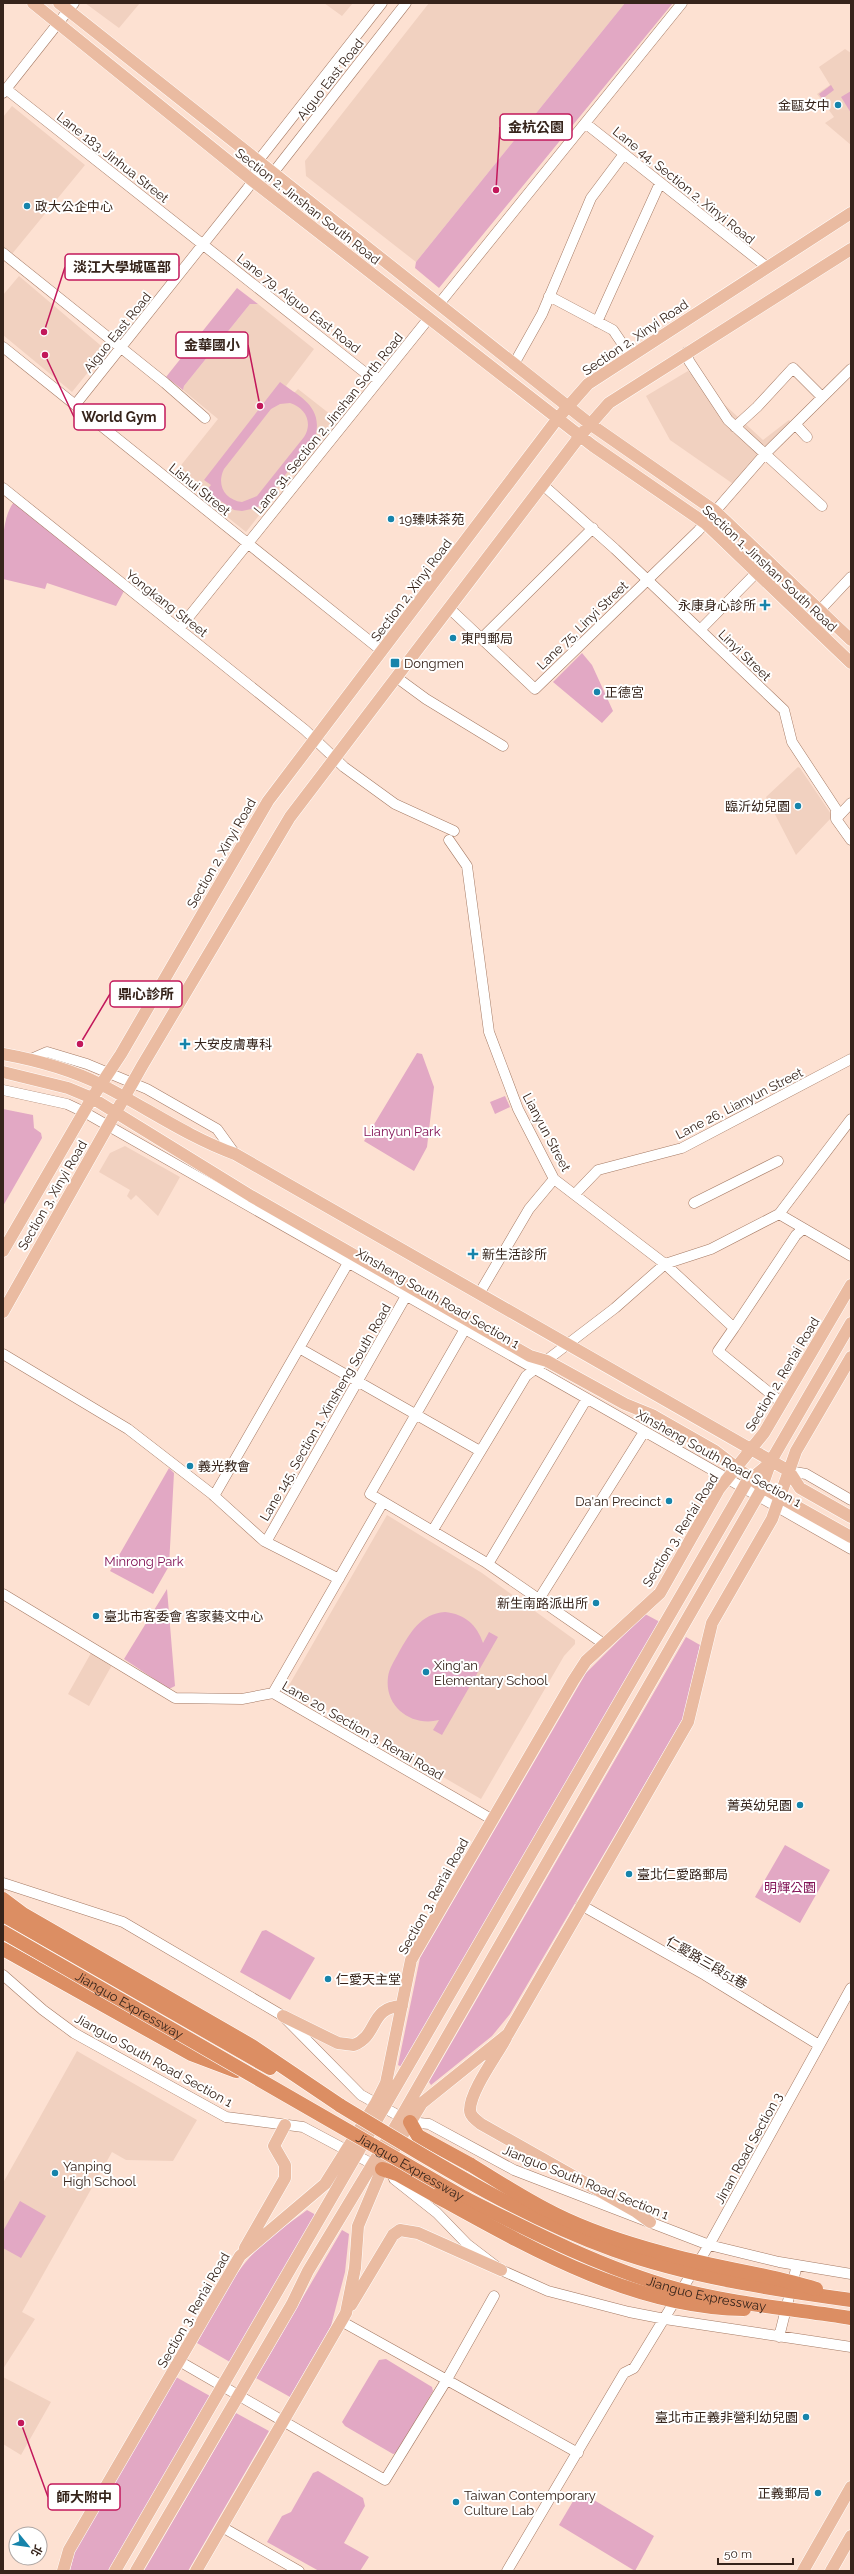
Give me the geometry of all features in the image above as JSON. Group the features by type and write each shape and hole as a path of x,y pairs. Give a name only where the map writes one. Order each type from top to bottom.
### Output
{"highway":[{"path":"3,1899 46,1927 252,2046 341,2106"},
{"name":"Jianguo Expressway","path":"3,1915 246,2055 341,2106 485,2191 614,2250 692,2272 767,2289 851,2300"},
{"name":"Jianguo Expressway","path":"3,1932 463,2197 540,2236 612,2267 677,2289 785,2309 851,2318"},
{"path":"3,1949 191,2054 258,2079"},
{"path":"405,2120 418,2136 554,2214 614,2238 664,2254 724,2268 781,2278 851,2300"},
{"path":"377,2166 397,2174 513,2239 579,2269 641,2292 660,2298 724,2309 785,2309"}],"main road":[{"name":"Section 2, Jinshan South Road","path":"33,3 253,181 569,427"},
{"name":"Section 2, Jinshan South Road","path":"67,6 273,173 580,415"},
{"name":"Section 2, Xinyi Road","path":"100,1085 268,801 568,406 588,384 630,355 851,213"},
{"path":"125,1098 290,817 590,424 610,403 687,352 851,249"},
{"name":"Section 1, Jinshan South Road","path":"580,415 590,424 715,511 851,640"},
{"name":"Section 1, Jinshan South Road","path":"569,427 705,523 851,664"},
{"name":"Xinsheng South Road Section 1","path":"3,1054 31,1060 100,1085 206,1144 235,1154 789,1471 800,1488 851,1517"},
{"name":"Xinsheng South Road Section 1","path":"3,1072 74,1090 92,1098 116,1114 198,1161 251,1196 530,1356 540,1365 625,1404 652,1414 714,1452 731,1474 747,1484 778,1502 851,1538"},
{"name":"Section 3, Xinyi Road","path":"3,1251 100,1085"},
{"name":"Section 3, Xinyi Road","path":"3,1312 125,1098"},
{"name":"Section 2, Ren’ai Road","path":"731,1474 751,1450 782,1403 851,1285"},
{"path":"136,2571 237,2395 405,2120 760,1492 771,1461 851,1323"},
{"path":"650,2222 635,2210 481,2124 472,2116 470,2110 475,2092 581,1905 688,1722 712,1623 772,1519 796,1451 850,1360"},
{"name":"Section 3, Ren’ai Road","path":"115,2571 222,2386 352,2152 747,1484 771,1461"},
{"name":"Section 3, Ren’ai Road","path":"380,2106 412,1960 573,1681 586,1662 660,1593 719,1489 731,1474"},
{"path":"284,2016 338,2043 354,2045 364,2038 383,2010 389,2006 402,2006"},
{"path":"405,2120 422,2103 508,2034"},
{"path":"240,2256 285,2178 285,2164 274,2146 285,2125"},
{"name":"Section 3, Ren’ai Road","path":"63,2571 69,2550 240,2256 325,2184 352,2152"},
{"path":"344,2317 355,2268 358,2226 377,2166"},
{"path":"196,2571 393,2235 400,2230 418,2233 500,2270"},
{"path":"803,2571 851,2487"},
{"path":"831,2571 851,2536"}],"street":[{"name":"Aiguo East Road","path":"75,405 253,181 258,161 382,3"},
{"name":"Aiguo East Road","path":"253,181 273,173 406,3"},
{"path":"439,304 682,3"},
{"path":"4,91 58,23 67,6"},
{"name":"Lane 183, Jinhua Street","path":"4,91 203,244"},
{"name":"Lane 44, Section 2, Xinyi Road","path":"585,123 767,267"},
{"path":"514,364 549,296 591,198 624,154"},
{"path":"597,322 660,183"},
{"name":"Lane 79, Aiguo East Road","path":"203,244 368,375 380,379"},
{"path":"3,253 205,418"},
{"path":"549,296 613,330 630,355"},
{"name":"Lane 31, Section 2, Jinshan Sorth Road","path":"179,629 429,318"},
{"name":"Lishui Street","path":"3,347 382,651"},
{"path":"687,352 689,361 710,396 735,427 764,455 822,506"},
{"path":"735,427 757,407 793,368 822,397"},
{"name":"Lane 75, Linyi Street","path":"482,638 536,689 705,523 764,455 851,369"},
{"path":"796,425 807,437"},
{"name":"Linyi Street","path":"543,485 593,528 784,710 792,742 836,809 836,819 851,840"},
{"name":"Yongkang Street","path":"5,489 315,739"},
{"path":"449,608 482,638 593,528"},
{"path":"700,630 757,572"},
{"path":"820,610 851,577"},
{"path":"396,677 426,699 503,746"},
{"name":"Lianyun Street","path":"315,739 335,758 395,804 451,835 467,866 487,1024 500,1064 518,1109 554,1179 665,1264 734,1328"},
{"path":"836,819 851,804"},
{"name":"Xinsheng South Road Section 1","path":"31,1060 47,1052 134,1082 216,1129 235,1154"},
{"name":"Lane 26, Lianyun Street","path":"575,1194 598,1170 682,1148 851,1059"},
{"name":"Xinsheng South Road Section 1","path":"3,1090 67,1104 84,1112 465,1329 540,1365 586,1400 644,1432 731,1474"},
{"path":"433,1530 526,1376 615,1308 665,1264 711,1249 780,1214 851,1120"},
{"path":"694,1203 778,1161"},
{"path":"479,1294 529,1209 554,1179"},
{"path":"780,1214 803,1229 851,1256"},
{"path":"782,1403 718,1351 796,1235 803,1229"},
{"path":"214,1496 348,1263"},
{"name":"Lane 145, Section 1, Xinsheng South Road","path":"266,1542 406,1296"},
{"path":"465,1329 370,1494 488,1564 604,1644"},
{"path":"299,1348 480,1451"},
{"path":"3,1354 128,1429 214,1496 266,1542 338,1579"},
{"path":"488,1564 586,1400"},
{"path":"539,1599 644,1432"},
{"name":"Xinsheng South Road Section 1","path":"789,1471 806,1474 851,1500"},
{"path":"273,1693 383,1502"},
{"name":"Xinsheng South Road Section 1","path":"778,1502 851,1549"},
{"name":"Lane 20, Section 3, Renai Road","path":"3,1594 175,1698 242,1699 273,1693 493,1820"},
{"name":"Jianguo South Road Section 1","path":"3,1883 123,1922 284,2016 360,2095 405,2120 429,2124 514,2170 709,2245 797,2265 851,2274"},
{"name":"仁愛路三段51巷","path":"581,1905 705,1975 819,2045"},
{"name":"Jianguo South Road Section 1","path":"3,1975 43,2010 74,2033 226,2116 312,2130 377,2166 437,2213 467,2244 500,2270 548,2291 629,2312 779,2337 851,2347"},
{"name":"Jinan Road Section 3","path":"507,2571 624,2373 634,2368 709,2245 851,1988"},
{"path":"779,2337 797,2265"},
{"path":"179,2361 282,2422 385,2480 446,2381 494,2296"},
{"path":"344,2317 446,2381 578,2453"},
{"path":"222,2527 299,2571"}],"shaded area":[{"path":"85,3 140,3 119,28"},
{"path":"324,3 353,3 342,16"},
{"path":"429,3 625,3 416,262 306,176 305,161"},
{"name":"金甌女中","path":"845,49 851,53 851,145 825,123 834,117 817,94 830,85 819,67"},
{"name":"政大公企中心","path":"12,106 85,165 12,254 3,247 3,117"},
{"path":"19,276 106,350 72,392 3,335 3,295"},
{"path":"250,304 258,304 314,349 286,386 294,393 298,389 335,418 246,532 174,474 218,419 183,390 184,386"},
{"path":"688,371 763,440 789,420 796,430 739,488 670,440 646,396"},
{"name":"臨沂幼兒園","path":"798,767 831,814 831,818 796,855 766,797"},
{"path":"125,1146 180,1177 158,1216 136,1195 131,1200 127,1196 130,1190 99,1172 110,1153"},
{"name":"Xing'an Elementary School","path":"387,1515 482,1573 575,1640 575,1644 564,1656 481,1799 288,1687"},
{"path":"91,1653 112,1665 89,1706 68,1694"},
{"name":"Yanping High School","path":"77,2051 197,2120 173,2161 126,2160 112,2152 22,2312 35,2319 3,2369 3,2183"},
{"path":"3,2377 51,2402 21,2455 3,2444"}],"green space":[{"path":"625,3 673,3 439,288 415,268 416,262"},
{"path":"831,85 834,90 822,99 819,94"},
{"path":"851,91 851,113 841,97"},
{"path":"237,288 258,304 250,304 184,386 183,390 166,377"},
{"path":"280,382 301,397 312,408 317,424 316,434 264,503 256,508 242,511 234,510 206,491 211,485 204,480","holes":["290,403 296,405 304,412 308,421 307,432 304,437 257,496 242,502 231,498 227,495 222,486 221,481 224,469 271,409 280,404"]},
{"path":"14,502 124,591 116,606 47,583 45,589 3,579 4,528 6,518"},
{"path":"582,653 592,665 613,711 602,723 553,682"},
{"name":"Lianyun Park","path":"417,1053 422,1054 434,1087 427,1147 414,1171 364,1141"},
{"path":"505,1096 510,1107 495,1114 490,1102"},
{"path":"3,1109 33,1115 34,1128 41,1133 42,1138 3,1206"},
{"name":"Minrong Park","path":"169,1468 174,1473 169,1566 153,1594 110,1571"},
{"name":"Minrong Park","path":"167,1589 175,1686 169,1689 124,1659"},
{"path":"445,1612 459,1615 474,1626 483,1643 489,1632 498,1637 442,1735 433,1730 439,1720 419,1720 410,1717 395,1706 390,1697 388,1677 391,1667 399,1652 417,1625 429,1616 436,1613"},
{"path":"645,1614 660,1622 402,2067 398,2065 420,1958 586,1673"},
{"path":"686,1637 700,1645 683,1718 670,1741 510,2014 492,2036 431,2085 429,2082"},
{"name":"明輝公園","path":"785,1845 830,1870 800,1923 755,1897"},
{"path":"266,1930 315,1958 290,2000 240,1972 262,1931"},
{"path":"20,2201 46,2216 21,2258 3,2248 3,2231"},
{"path":"307,2210 316,2215 230,2362 197,2343 228,2288 250,2257 270,2238"},
{"path":"342,2230 349,2234 345,2272 331,2326 290,2397 256,2378"},
{"path":"386,2359 432,2387 433,2391 397,2453 393,2454 345,2426 342,2422 379,2360"},
{"path":"176,2377 210,2396 108,2571 70,2571 75,2550"},
{"path":"236,2413 269,2431 188,2571 144,2571"},
{"path":"318,2471 363,2498 365,2506 344,2543 369,2557 360,2571 319,2571 267,2542 282,2516 291,2512 313,2473"},
{"path":"579,2491 654,2536 635,2571 559,2525"}],"place":[{"name":"金甌女中","path":"838,105"},
{"name":"金杭公園","path":"496,190"},
{"name":"政大公企中心","path":"27,206"},
{"name":"淡江大學城區部","path":"44,332"},
{"name":"World Gym","path":"45,355"},
{"name":"金華國小","path":"260,406"},
{"name":"19臻味茶苑","path":"391,519"},
{"name":"永康身心診所","path":"765,605"},
{"name":"東門郵局","path":"453,638"},
{"name":"Dongmen","path":"395,663"},
{"name":"正德宮","path":"597,692"},
{"name":"臨沂幼兒園","path":"798,806"},
{"name":"鼎心診所","path":"80,1044"},
{"name":"大安皮膚專科","path":"185,1044"},
{"name":"新生活診所","path":"473,1254"},
{"name":"義光教會","path":"190,1466"},
{"name":"Da'an Precinct","path":"669,1501"},
{"name":"新生南路派出所","path":"596,1603"},
{"name":"臺北市客委會 客家藝文中心","path":"96,1616"},
{"name":"Xing'an Elementary School","path":"426,1672"},
{"name":"菁英幼兒園","path":"800,1805"},
{"name":"臺北仁愛路郵局","path":"629,1874"},
{"name":"仁愛天主堂","path":"328,1979"},
{"name":"Yanping High School","path":"55,2173"},
{"name":"臺北市正義非營利幼兒園","path":"806,2417"},
{"name":"師大附中","path":"21,2423"},
{"name":"正義郵局","path":"818,2493"},
{"name":"Taiwan Contemporary Culture Lab","path":"456,2502"}]}
